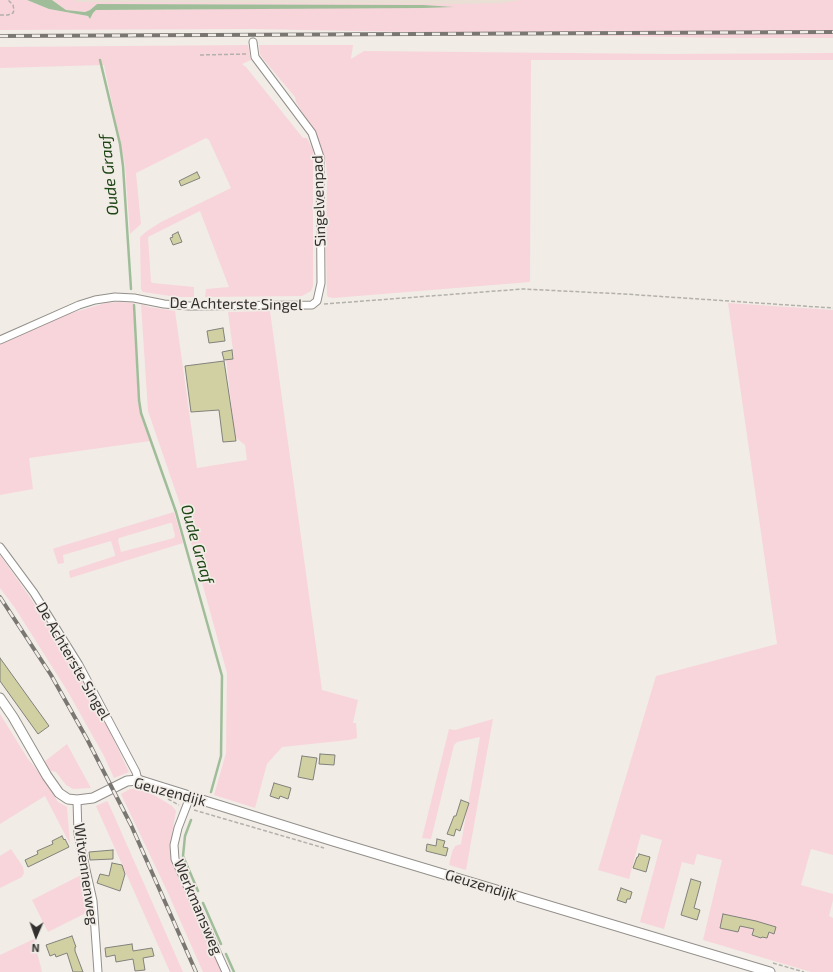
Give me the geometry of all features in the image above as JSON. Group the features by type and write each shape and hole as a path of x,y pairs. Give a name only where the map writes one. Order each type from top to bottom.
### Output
{"main road":[{"path":"0,698 13,717 47,776 59,793 68,799 78,800"},
{"name":"Geuzendijk","path":"78,800 93,798 127,781 138,780 341,844 770,972"}],"street":[{"name":"Singelvenpad","path":"253,42 254,54 312,133 320,157 321,283 318,301 312,305"},
{"name":"De Achterste Singel","path":"0,340 79,305 95,300 134,298 164,304 189,306 312,305"},
{"name":"De Achterste Singel","path":"0,547 34,594 79,665 136,772 138,780"},
{"name":"Werkmansweg","path":"190,796 178,828 174,844 175,859 226,972"},
{"name":"Witvennenweg","path":"78,800 78,834 92,901 98,972"}],"path":[{"path":"0,15 8,15 13,13 13,5 8,0"},
{"path":"200,55 254,54"},
{"path":"312,305 523,289 833,308"},
{"name":"Geuzendijk","path":"163,796 175,804 329,850"}],"shaded area":[{"path":"0,0 27,0 49,9 88,16 90,19 96,10 453,7 424,5 97,4 85,12 66,10 52,0 74,0 78,2 459,4 504,3 520,0 833,0 833,38 722,38 253,29 0,30"},
{"path":"27,0 52,0 66,10 85,12 97,4 424,5 454,7 96,10 90,19 88,16 49,9"},
{"path":"71,0 833,0 833,5 78,3"},
{"path":"248,45 251,60 242,64 303,138 307,138 313,150 313,286 311,291 302,296 205,297 206,289 229,287 200,211 148,237 151,282 194,287 194,297 177,297 143,292 141,289 140,237 161,222 231,188 209,140 206,138 136,173 141,224 130,234 125,165 104,65 0,68 0,47"},
{"path":"259,45 353,45 351,59 364,51 668,54 833,53 833,60 531,60 530,282 333,298 328,297 327,295 326,163 319,140 296,102 295,97 264,60 260,54"},
{"path":"106,303 133,303 138,400 140,413 150,441 29,458 33,489 0,495 0,344 61,316"},
{"path":"728,303 833,310 833,855 811,849 801,885 833,894 829,916 833,918 833,972 811,972 703,940 722,860 697,854 694,865 682,862 664,929 640,922 662,840 641,834 629,879 598,870 656,676 777,644"},
{"path":"141,304 149,307 175,311 197,468 247,460 245,445 235,437 226,359 234,358 228,312 270,311 322,690 358,700 353,723 356,723 357,738 282,747 267,764 255,808 214,795 226,753 227,673 182,510 148,411"},
{"path":"174,512 183,543 70,578 69,571 115,556 111,541 63,555 64,563 58,564 53,549","holes":["172,523 175,536 174,538 121,552 118,540 119,538"]},
{"path":"0,555 68,656 105,722 129,772 114,778 104,756 68,692 15,608 0,588"},
{"path":"0,714 28,759 41,775 58,802 67,807 70,844 45,796 0,824"},
{"path":"493,719 466,870 449,865 455,846 461,844 480,737 457,742 454,745 431,839 422,838 449,729 455,730"},
{"path":"67,744 91,788 73,789 66,785 56,772 48,770 44,762"},
{"path":"130,789 138,789 156,796 172,806 176,811 170,845 172,858 222,972 203,972 168,893 121,794"},
{"path":"107,801 183,972 170,972 96,806"},
{"path":"11,849 23,867 24,873 22,877 0,888 0,856"},
{"path":"81,875 88,912 48,932 32,900"},
{"path":"34,939 42,972 0,972 0,955"}],"building":[{"path":"197,172 200,178 181,186 179,181"},
{"path":"178,232 182,242 173,245 170,238"},
{"path":"223,328 225,341 209,343 207,331"},
{"path":"232,350 233,359 224,360 222,352"},
{"path":"224,361 236,441 223,442 219,410 191,412 185,366"},
{"path":"0,658 49,726 38,734 0,681"},
{"path":"320,754 335,755 334,765 319,764"},
{"path":"302,756 317,758 313,780 298,777"},
{"path":"274,783 291,788 288,799 280,796 279,799 270,796"},
{"path":"461,800 469,803 460,831 456,829 454,836 447,834 454,816 456,816"},
{"path":"62,836 69,847 28,867 25,860 38,854 37,851 53,844 52,841"},
{"path":"437,839 445,841 443,847 448,848 446,856 426,851 427,844 436,846"},
{"path":"113,850 113,859 90,860 89,852"},
{"path":"639,854 650,857 646,872 633,868"},
{"path":"112,863 122,865 125,874 120,891 97,883 100,874 109,876"},
{"path":"691,879 701,882 694,908 700,910 697,920 681,915"},
{"path":"621,888 632,892 630,899 627,899 626,903 617,900"},
{"path":"723,914 776,927 774,934 769,932 767,938 761,938 752,935 754,929 740,926 738,932 720,928"},
{"path":"72,936 76,947 75,951 83,972 73,972 67,953 56,957 55,954 50,956 46,945"},
{"path":"132,944 133,951 152,948 154,956 143,958 145,970 135,971 133,959 116,962 115,955 106,957 105,948"}],"waterway":[{"name":"Oude Graaf","path":"100,60 120,144 123,166 131,289"},
{"name":"Oude Graaf","path":"134,305 141,413 176,512 222,676 221,756 211,792"},
{"name":"Oude Graaf","path":"191,820 185,836 183,856 198,891"},
{"name":"Oude Graaf","path":"203,903 221,944"},
{"name":"Oude Graaf","path":"226,954 234,972"}],"railway":[{"path":"0,36 833,32"},
{"path":"0,597 51,675 87,739 131,825 196,972"}]}
